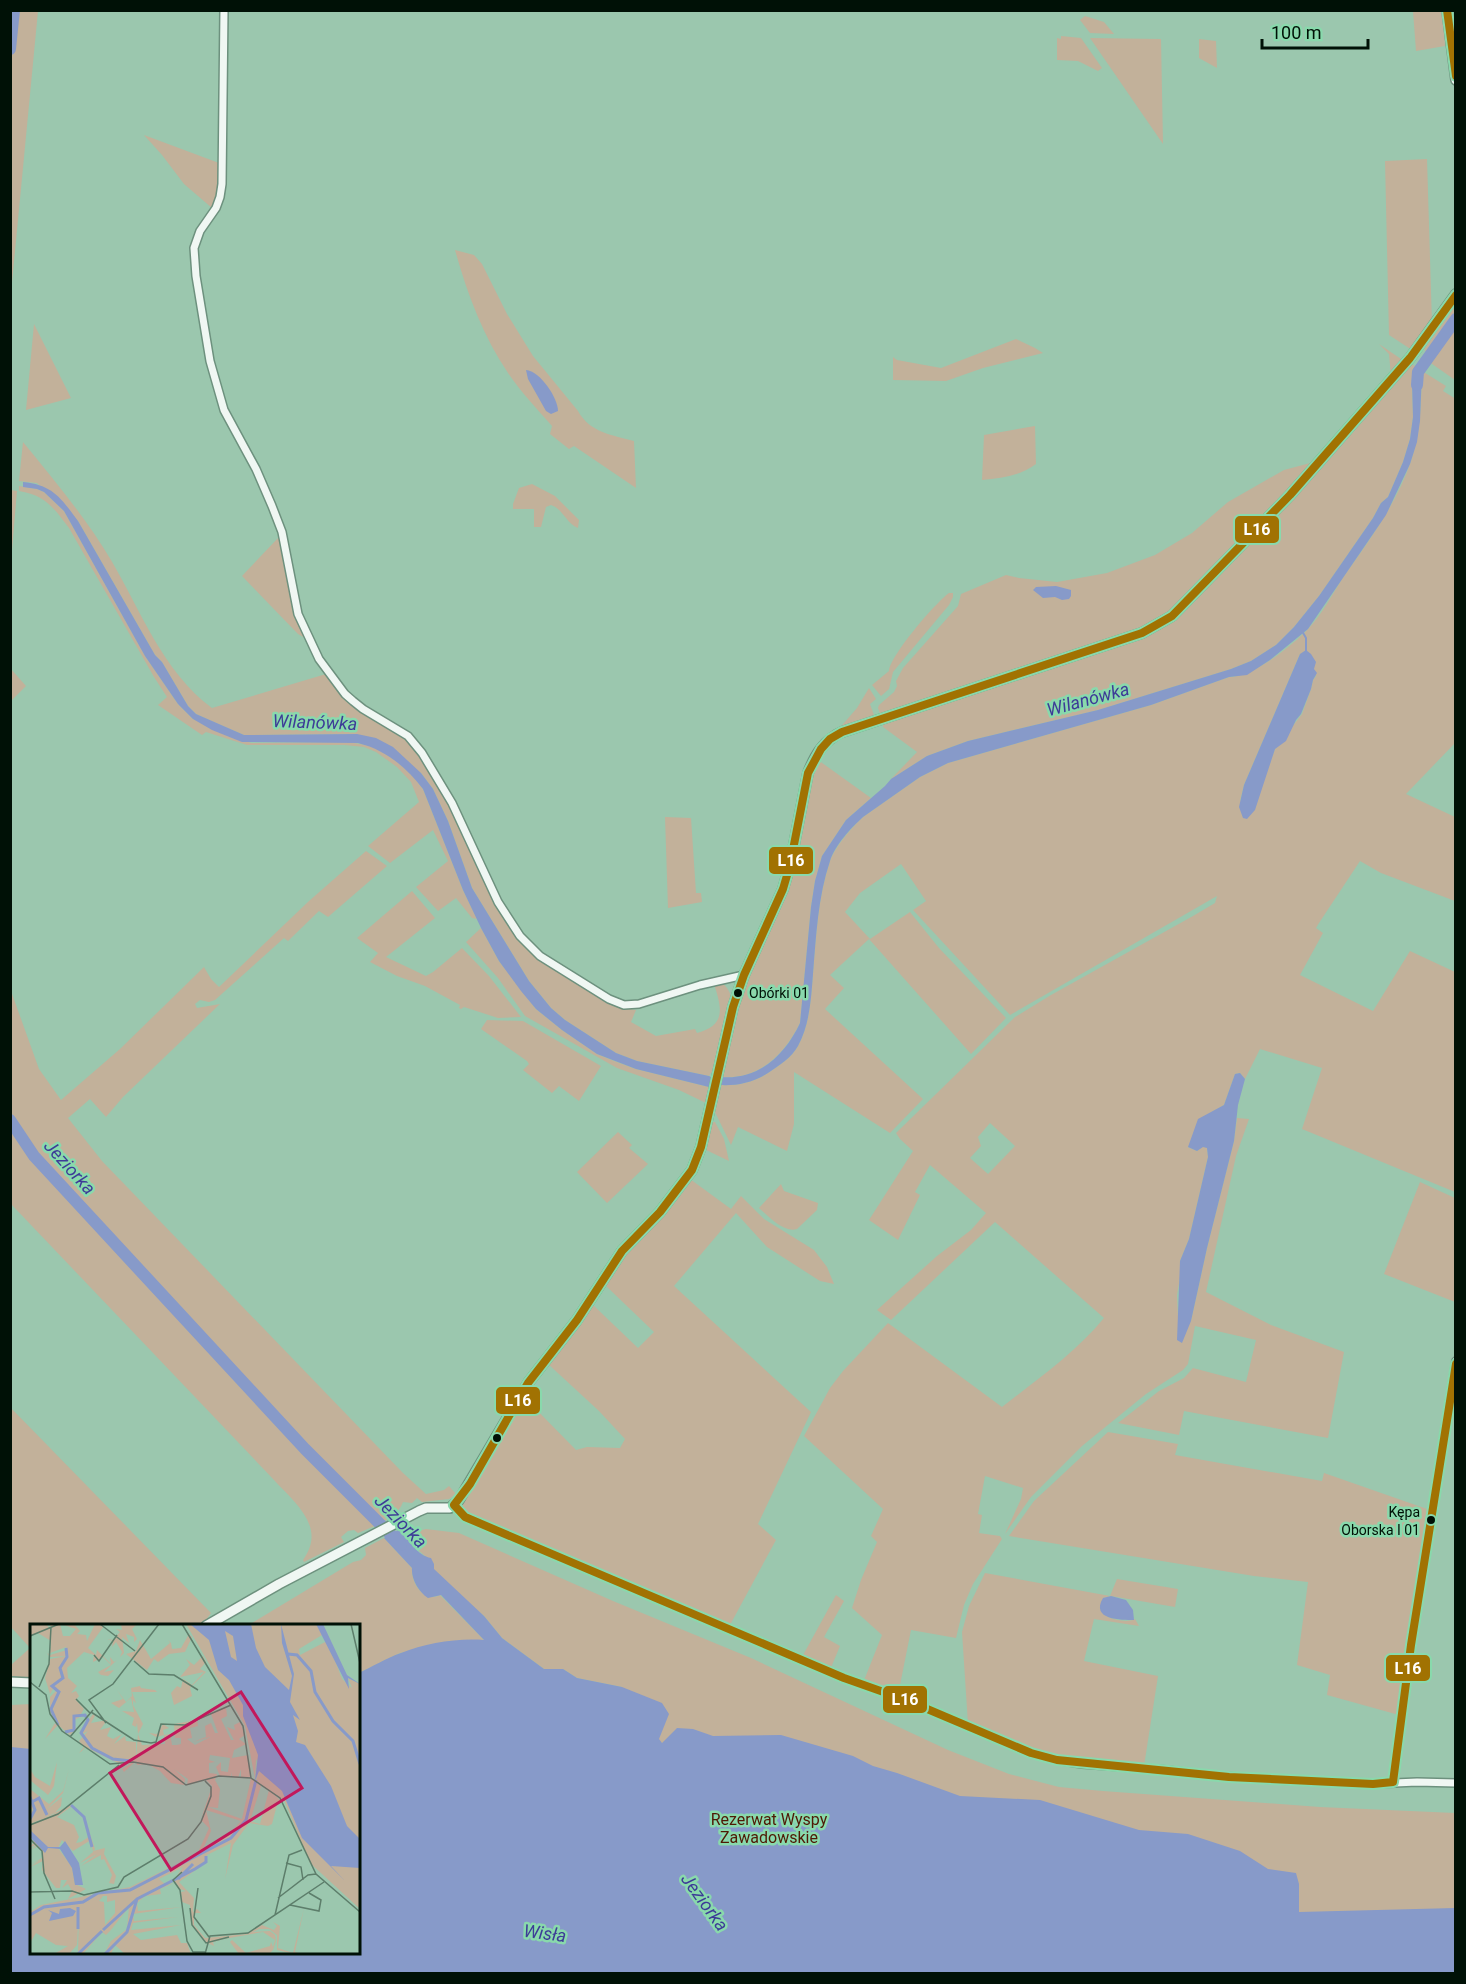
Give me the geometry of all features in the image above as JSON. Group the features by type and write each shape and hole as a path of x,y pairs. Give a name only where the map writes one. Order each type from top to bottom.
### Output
{"street":[{"path":"224,10 222,184 216,208 196,239 194,257 196,276 210,361 219,397 256,469 282,532 298,614 313,648 345,694 363,710 408,736 422,753 452,803 498,902 520,936 540,956 609,999 624,1005 639,1004 708,983 744,975"},
{"path":"1447,10 1455,80"},
{"path":"209,1624 279,1584 407,1517 426,1508 450,1508 454,1505 470,1484 540,1366 577,1320 622,1251 660,1212 692,1170 701,1147 733,1007 744,975 783,889 790,866 808,772 822,746 842,732 1142,633 1172,616 1290,495 1398,372 1434,326 1455,294"},
{"path":"1392,1782 1455,1361"},
{"path":"454,1505 465,1517 844,1678 906,1700 1031,1753 1082,1764 1207,1775 1373,1784 1455,1783"},
{"path":"10,1682 30,1683"}],"green space":[{"path":"10,11 38,11 11,293"},
{"path":"1413,11 1442,11 1445,46 1416,51"},
{"path":"1085,16 1104,22 1114,34 1090,33 1080,20"},
{"path":"1061,36 1081,38 1102,68 1098,71 1078,61 1057,60 1057,38 1061,39"},
{"path":"1090,38 1161,39 1163,144"},
{"path":"1199,39 1216,41 1217,68 1199,58"},
{"path":"144,135 219,163 219,180 212,208 184,184"},
{"path":"1427,159 1432,324 1412,350 1389,335 1385,161"},
{"path":"455,250 474,255 482,264 507,314 533,356 583,418 595,429 634,441 636,488 574,446 569,449 550,434 552,426 513,380 483,329 470,298"},
{"path":"1455,301 1455,380 1425,359 1428,354 1424,349"},
{"path":"34,324 71,398 26,410"},
{"path":"1016,339 1043,353 983,368 946,381 893,380 893,357 897,360 941,368"},
{"path":"1379,344 1404,361 1391,376 1389,354"},
{"path":"1410,363 1418,368 1412,383 1413,417 1410,439 1388,497 1381,503 1319,596 1276,645 1251,661 1231,669 1098,710 968,741 927,756 891,779 917,752 883,727 883,722 1139,638 1165,627 1176,619 1321,469"},
{"path":"1422,371 1446,386 1443,391 1456,399 1455,743 1406,794 1455,817 1455,901 1381,873 1360,861 1316,928 1323,933 1300,975 1373,1011 1410,951 1455,972 1455,1192 1302,1129 1322,1068 1260,1049 1245,1079 1240,1073 1235,1074 1224,1105 1212,1112 1188,1147 1197,1151 1203,1146 1207,1148 1208,1157 1189,1239 1180,1261 1178,1317 1191,1321 1234,1141 1237,1118 1249,1119 1236,1156 1206,1292 1271,1325 1344,1352 1328,1438 1184,1411 1179,1435 1118,1423 1159,1391 1184,1378 1193,1368 1246,1382 1256,1340 1195,1326 1188,1364 1183,1370 1146,1394 1082,1446 1031,1497 1005,1534 1021,1499 1023,1488 985,1476 978,1514 982,1515 979,1533 1000,1536 1002,1539 973,1584 964,1605 956,1638 911,1630 898,1695 863,1683 882,1635 852,1608 877,1542 871,1536 883,1509 804,1436 830,1388 888,1323 1002,1407 1043,1376 1093,1331 1104,1318 995,1222 891,1320 877,1310 937,1256 971,1230 986,1213 930,1165 915,1192 920,1195 898,1240 869,1220 913,1151 896,1133 1015,1017 1215,903 1217,896 1010,1015 913,910 926,901 901,864 860,893 845,912 870,939 910,912 939,948 1006,1018 971,1054 869,939 830,975 844,988 825,1009 923,1099 890,1133 794,1072 794,1124 787,1151 738,1127 731,1145 714,1110 720,1085 745,1083 763,1076 785,1061 798,1046 809,1011 818,917 826,874 836,850 863,817 920,777 948,763 1151,705 1249,672 1283,651 1309,628 1323,611 1398,493 1417,439","holes":["1300,654 1316,676 1302,714 1275,749 1266,774 1240,801 1244,785","990,1123 1015,1146 988,1174 970,1158 981,1146 978,1137"]},
{"path":"1035,426 1036,464 1017,474 982,480 984,435"},
{"path":"23,442 91,529 111,560 166,659 195,693 212,708 326,674 341,695 355,708 407,739 418,753 451,807 497,906 529,949 541,960 609,1002 622,1008 636,1010 631,1022 656,1036 695,1029 697,1033 713,1025 717,1021 720,1008 714,984 721,982 725,986 731,1000 715,1070 709,1076 637,1061 616,1053 565,1020 551,1008 529,981 472,888 448,821 433,789 421,773 357,734 244,735 196,714 188,706 162,662 155,655 78,521 37,483 19,481"},
{"path":"1314,462 1313,466 1173,611 1154,623 881,716 879,705 894,692 897,686 896,681 903,668 958,606 961,594 1006,575 1057,582 1107,573 1155,555 1192,533 1228,502 1284,470"},
{"path":"532,484 555,496 579,520 578,528 551,505 546,507 541,527 534,527 534,509 513,509 519,488"},
{"path":"19,486 44,492 64,511 145,656 178,704 193,719 251,743 348,742 372,746 397,761 413,776 423,789 463,890 477,919 472,918 456,898 438,911 416,887 448,861 433,830 390,863 368,846 419,802 411,782 397,767 376,752 364,747 345,745 247,745 206,732 202,735 158,705 167,697 69,528 48,504 36,496 19,491"},
{"path":"10,490 17,491 11,562"},
{"path":"279,537 289,589 305,638 298,634 242,576"},
{"path":"949,593 953,593 953,597 949,605 893,672 889,689 881,696 872,685 889,671 897,654 914,630"},
{"path":"11,669 26,686 11,701"},
{"path":"869,688 876,699 870,704 875,718 837,731 857,708"},
{"path":"818,760 871,798 846,820 822,856 811,907 800,1023 794,1035 778,1055 758,1070 735,1077 721,1077 741,994 782,900 812,773"},
{"path":"665,817 691,818 696,893 701,893 702,902 668,908"},
{"path":"366,851 387,866 328,917 319,911 288,941 284,938 215,1000 209,1002 200,1000 195,1004 197,1008 220,1004 123,1097 106,1117 90,1099 68,1118 102,1161 403,1473 426,1494 444,1490 449,1486 456,1494 449,1499 422,1502 417,1498 412,1503 403,1502 396,1513 384,1521 358,1533 354,1530 348,1531 341,1537 344,1542 304,1562 312,1537 310,1526 299,1507 11,1204 11,991 39,1069 61,1100 120,1049 204,967 219,987 309,901"},
{"path":"412,891 435,918 386,957 426,976 462,948 489,976 521,1017 498,1018 464,1007 461,1009 460,1005 425,986 397,976 370,962 378,953 357,938"},
{"path":"481,928 499,961 536,1009 562,1030 597,1054 614,1061 636,1069 709,1087 711,1089 706,1103 679,1090 617,1068 525,1016 498,978 466,942"},
{"path":"487,1020 523,1021 601,1066 579,1101 559,1086 552,1093 523,1070 529,1064 527,1061 481,1029"},
{"path":"710,1122 715,1122 724,1139 729,1161 704,1149"},
{"path":"618,1132 632,1145 629,1148 648,1164 607,1203 577,1172"},
{"path":"690,1179 731,1209 741,1196 764,1219 814,1250 827,1267 834,1284 820,1281 767,1247 736,1213 674,1286 811,1412 758,1524 776,1540 730,1625 468,1513 463,1508 463,1503 524,1397 576,1450 587,1447 620,1448 625,1439 599,1411 547,1363 592,1304 638,1348 654,1332 605,1285 631,1246"},
{"path":"1420,1182 1455,1198 1455,1302 1384,1274"},
{"path":"781,1184 784,1191 818,1203 817,1210 797,1229 787,1229 772,1220 759,1208"},
{"path":"10,1407 211,1613 199,1624 30,1624 30,1648 11,1627"},
{"path":"1108,1432 1178,1444 1175,1455 1322,1481 1324,1473 1427,1509 1399,1715 1327,1695 1330,1675 1297,1665 1308,1582 1254,1576 1009,1536 1034,1501"},
{"name":"Rezerwat Wyspy Zawadowskie","path":"409,1525 418,1531 426,1529 459,1533 613,1601 751,1658 948,1750 1009,1774 1059,1787 1103,1791 1320,1807 1455,1813 1455,1973 11,1974 11,1705 30,1704 30,1954 360,1954 360,1950 622,1687 577,1678 563,1669 544,1669 502,1638 484,1616 433,1569 434,1564 406,1539"},
{"path":"384,1538 412,1568 414,1580 420,1590 429,1596 440,1595 485,1641 400,1653 360,1673 360,1624 250,1624 353,1562 361,1560 366,1555 365,1548"},
{"path":"985,1573 1110,1596 1117,1579 1178,1589 1175,1607 1111,1596 1103,1598 1108,1617 1125,1621 1135,1619 1139,1626 1094,1619 1084,1661 1158,1676 1144,1766 1051,1756 968,1724 962,1632 969,1606"},
{"path":"836,1595 844,1601 824,1637 840,1646 830,1670 802,1657"},
{"path":"30,1648 30,1678 11,1676 11,1665"}],"water":[{"path":"1418,368 1422,371 1420,421 1417,442 1410,464 1386,515 1308,629 1270,660 1247,675 1229,677 1151,705 948,763 920,777 863,817 839,843 826,874 818,917 809,1011 798,1046 785,1061 757,1079 733,1085 720,1085 721,1077 747,1074 769,1063 787,1045 800,1023 815,881 822,856 846,820 891,779 927,756 968,741 1098,710 1231,669 1251,661 1276,645 1319,596 1381,503 1388,497 1410,439 1413,417 1412,383"},
{"path":"526,370 537,375 547,386 555,399 558,411 551,414 546,411 528,379"},
{"path":"23,482 42,486 55,494 78,521 155,655 162,662 188,706 196,714 244,735 357,734 376,738 393,747 421,773 433,789 448,821 472,888 529,981 551,1008 565,1020 616,1053 637,1061 709,1076 711,1077 709,1087 636,1069 597,1054 536,1009 499,961 481,928 463,890 423,789 395,760 378,750 358,743 242,742 212,730 193,719 178,704 145,656 64,511 44,492 23,487"},
{"path":"1056,586 1071,590 1069,599 1043,598 1033,590 1036,587"},
{"path":"1306,650 1316,662 1314,669 1317,673 1311,689 1301,714 1286,741 1275,749 1255,810 1247,819 1243,818 1239,807 1244,785 1300,654"},
{"path":"1240,1073 1245,1079 1238,1105 1234,1141 1191,1321 1182,1343 1177,1340 1180,1261 1189,1239 1208,1157 1207,1148 1203,1147 1197,1151 1188,1147 1198,1119 1224,1105 1235,1074"},
{"name":"Rezerwat Wyspy Zawadowskie","path":"400,1529 417,1551 431,1558 434,1569 484,1616 502,1638 544,1669 563,1669 577,1678 622,1687 662,1703 669,1714 659,1739 662,1743 677,1728 693,1729 713,1736 781,1735 853,1756 873,1766 960,1796 1040,1800 1139,1830 1188,1834 1240,1851 1268,1869 1296,1873 1299,1884 1299,1912 1455,1908 1455,1973 11,1973 11,1747 30,1749 30,1954 360,1954 360,1672 390,1657 421,1646 452,1641 484,1640 441,1595 428,1598 419,1589 414,1581 412,1568 384,1538"},
{"path":"1111,1596 1126,1600 1133,1610 1134,1620 1115,1619 1104,1615 1100,1605 1103,1598"}],"waterway":[{"name":"Jeziorka","path":"10,49 14,10"},
{"name":"Wilanówka","path":"1417,385 1418,372 1456,319"},
{"path":"1302,631 1306,638 1306,651"},
{"name":"Jeziorka","path":"10,1120 34,1156 305,1449 401,1545"}],"transit line":[{"name":"L16","path":"1447,10 1456,76"},
{"name":"L16","path":"1456,295 1410,358 1290,495 1172,616 1142,633 842,732 830,739 821,749 808,773 783,889 744,975 733,1007 701,1147 692,1170 660,1212 622,1251 577,1320 528,1383 470,1484 454,1505 465,1517 844,1678 906,1700 1031,1753 1057,1760 1229,1777 1373,1784 1393,1782 1411,1645 1456,1364"}],"place":[{"name":"Obórki 01","path":"738,993"},
{"name":"Kępa Oborska I 01","path":"1431,1520"}],"water label":[{"name":"Wisła","path":"545,1933"}]}
